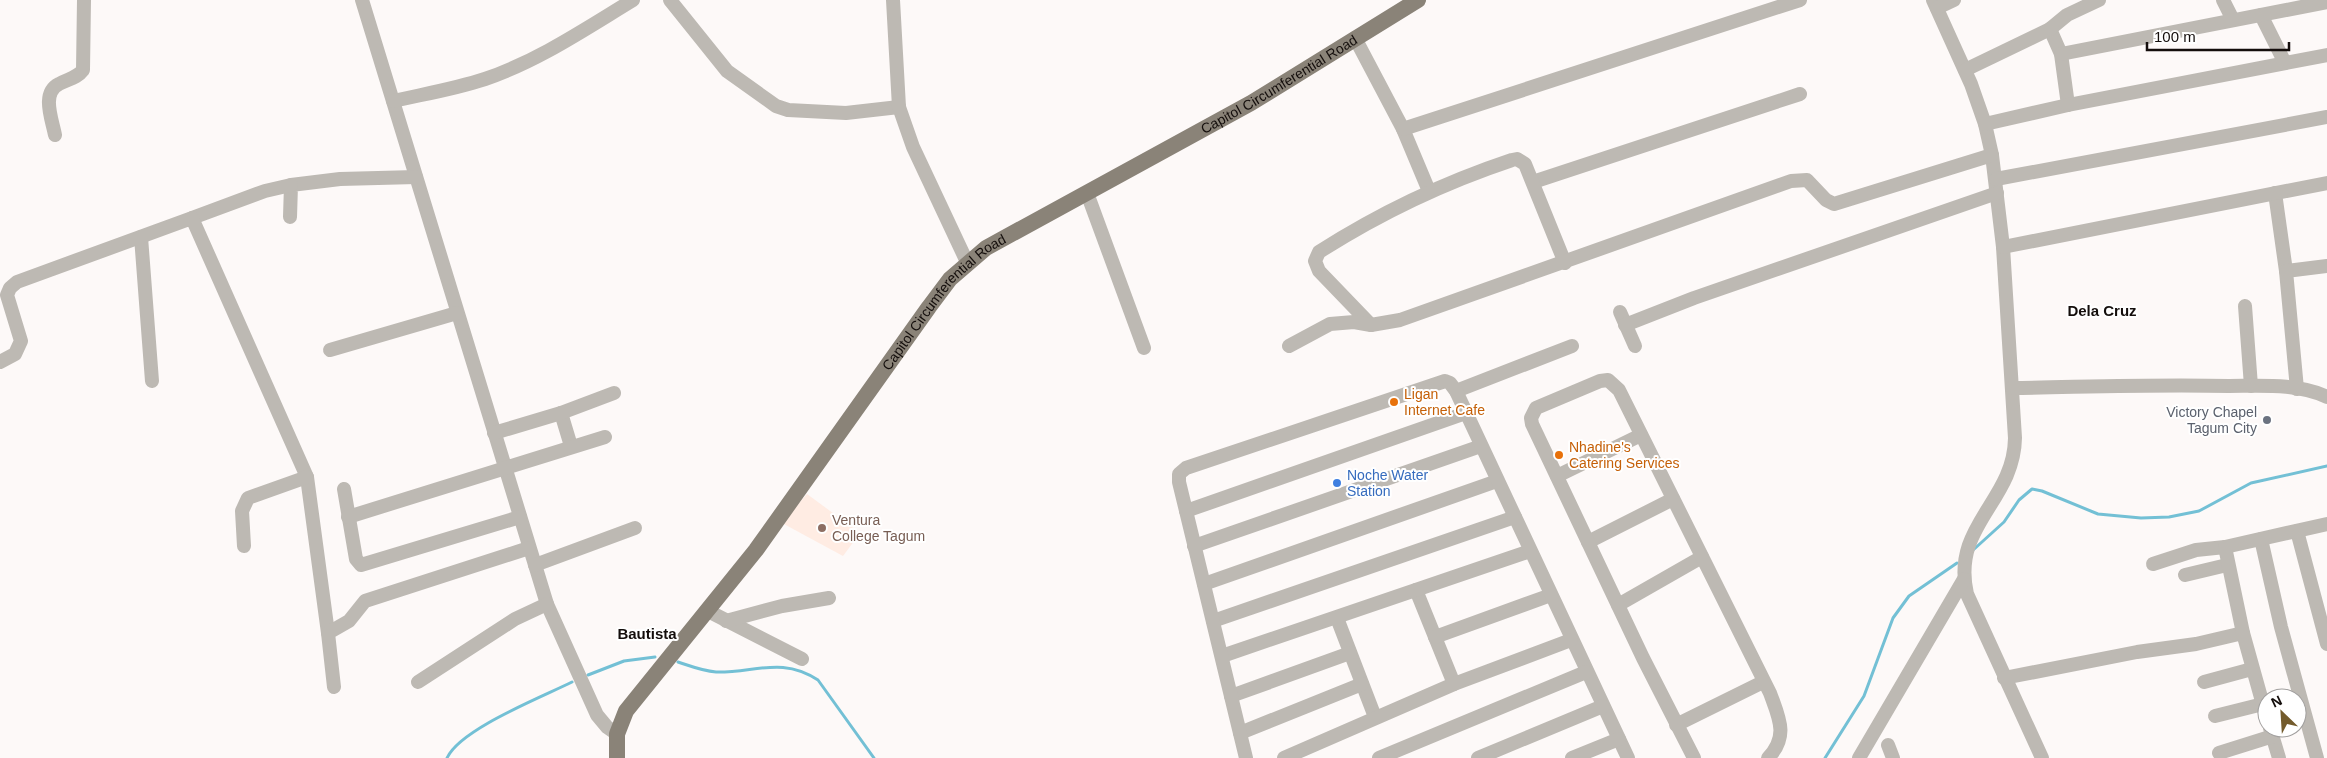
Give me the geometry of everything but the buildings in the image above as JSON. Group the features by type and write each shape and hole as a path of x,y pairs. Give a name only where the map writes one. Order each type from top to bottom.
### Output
{"main road":[{"name":"Capitol Circumferential Road","path":"617,758 617,734 626,711 708,611 795,496 950,278 967,262 995,243 1251,103 1418,0"}],"street":[{"path":"55,135 49,94 52,88 75,78 83,70 84,0"},
{"path":"362,0 547,604 559,635 597,715 606,727 617,734"},
{"path":"393,101 484,79 513,68 577,34 633,0"},
{"path":"670,0 727,71 776,106 795,111 846,113 899,107"},
{"path":"893,0 899,107 913,147 967,262"},
{"path":"1403,129 1800,0"},
{"path":"1954,0 1935,4 1965,70 1985,124 1992,156 2003,247 2015,438 2013,463 1967,547 1964,561 1964,580 1967,594 2042,758"},
{"path":"1965,70 2050,29 2068,15 2099,0"},
{"path":"2223,0 2233,20"},
{"path":"2061,54 2261,15 2291,4 2327,2"},
{"path":"2261,15 2285,63"},
{"path":"2050,29 2061,54 2068,105"},
{"path":"1355,38 1403,129 1429,191"},
{"path":"1985,124 2068,105 2327,55"},
{"path":"1533,182 1800,94"},
{"path":"1635,346 1623,318 1704,295 1997,186 2327,117"},
{"path":"1289,346 1330,324 1354,322 1371,325 1400,320 1565,263 1790,181 1807,180 1826,200 1834,204 1992,156"},
{"path":"1371,325 1316,267 1316,256 1319,252 1380,215 1429,191 1518,159 1525,164 1565,263"},
{"path":"0,362 15,354 21,341 7,295 10,288 17,282 257,194 290,185 340,179 416,177"},
{"path":"2003,247 2327,183"},
{"path":"290,185 290,217"},
{"path":"1088,193 1144,348"},
{"path":"2275,193 2286,271 2297,389"},
{"path":"192,218 307,478 334,687"},
{"path":"141,237 152,381"},
{"path":"2286,271 2327,266"},
{"path":"2245,306 2251,386"},
{"path":"330,350 457,313"},
{"path":"1456,391 1572,346"},
{"path":"1694,758 1676,725 1532,424 1532,412 1541,405 1600,381 1608,380 1619,390 1776,710 1782,736 1780,743 1768,758"},
{"path":"1246,758 1194,546 1178,478 1179,474 1186,468 1437,382 1450,383 1456,391 1571,640 1628,758"},
{"path":"2012,388 2174,384 2251,386 2297,389 2327,397"},
{"path":"494,433 561,413 614,393"},
{"path":"561,413 571,446"},
{"path":"1186,512 1466,413"},
{"path":"1557,476 1641,435"},
{"path":"348,516 504,466 605,437"},
{"path":"1194,546 1481,446"},
{"path":"244,546 242,511 248,498 307,478"},
{"path":"1204,584 1497,481"},
{"path":"344,489 356,559 358,563 364,565 520,517"},
{"path":"1588,542 1673,499"},
{"path":"1213,621 1515,518"},
{"path":"2153,564 2196,550 2261,540 2327,524"},
{"path":"535,565 635,528"},
{"path":"2297,531 2327,644"},
{"path":"2261,540 2281,628 2317,758"},
{"path":"2224,547 2243,633 2258,688"},
{"path":"328,634 349,621 365,601 370,598 529,548"},
{"path":"1222,656 1530,551"},
{"path":"1618,605 1702,557"},
{"path":"2185,575 2227,565"},
{"path":"1860,758 1964,580"},
{"path":"1416,590 1454,684"},
{"path":"1435,637 1551,595"},
{"path":"726,621 782,606 829,598"},
{"path":"418,682 515,619 547,604"},
{"path":"708,611 802,658"},
{"path":"1337,618 1375,717"},
{"path":"2004,678 2137,652 2196,644 2243,633"},
{"path":"1284,758 1454,684 1571,640"},
{"path":"1231,696 1350,653"},
{"path":"2204,682 2252,669"},
{"path":"1380,758 1586,672"},
{"path":"1676,725 1763,682"},
{"path":"1240,732 1362,684"},
{"path":"1478,758 1604,706"},
{"path":"2215,716 2257,706"},
{"path":"2219,753 2257,738"},
{"path":"2273,738 2279,758"},
{"path":"1572,758 1619,740"}],"shaded area":[{"name":"Ventura College Tagum","path":"807,494 860,533 843,556 782,523"}],"waterway":[{"path":"1972,551 2004,522 2019,500 2032,489 2042,491 2098,514 2141,518 2169,517 2199,511 2251,483 2327,466"},
{"path":"1825,758 1864,696 1893,618 1909,596 1957,563"},
{"path":"588,675 624,661 655,657"},
{"path":"678,662 716,672 780,667 805,673 818,680 874,758"},
{"path":"447,758 455,747 484,725 572,682"}],"place":[{"name":"Ligan Internet Cafe","path":"1394,402"},
{"name":"Victory Chapel Tagum City","path":"2267,420"},
{"name":"Nhadine's Catering Services","path":"1559,455"},
{"name":"Noche Water Station","path":"1337,483"},
{"name":"Ventura College Tagum","path":"822,528"}],"district":[{"name":"Dela Cruz","path":"2102,311"},
{"name":"Bautista","path":"647,634"}]}
